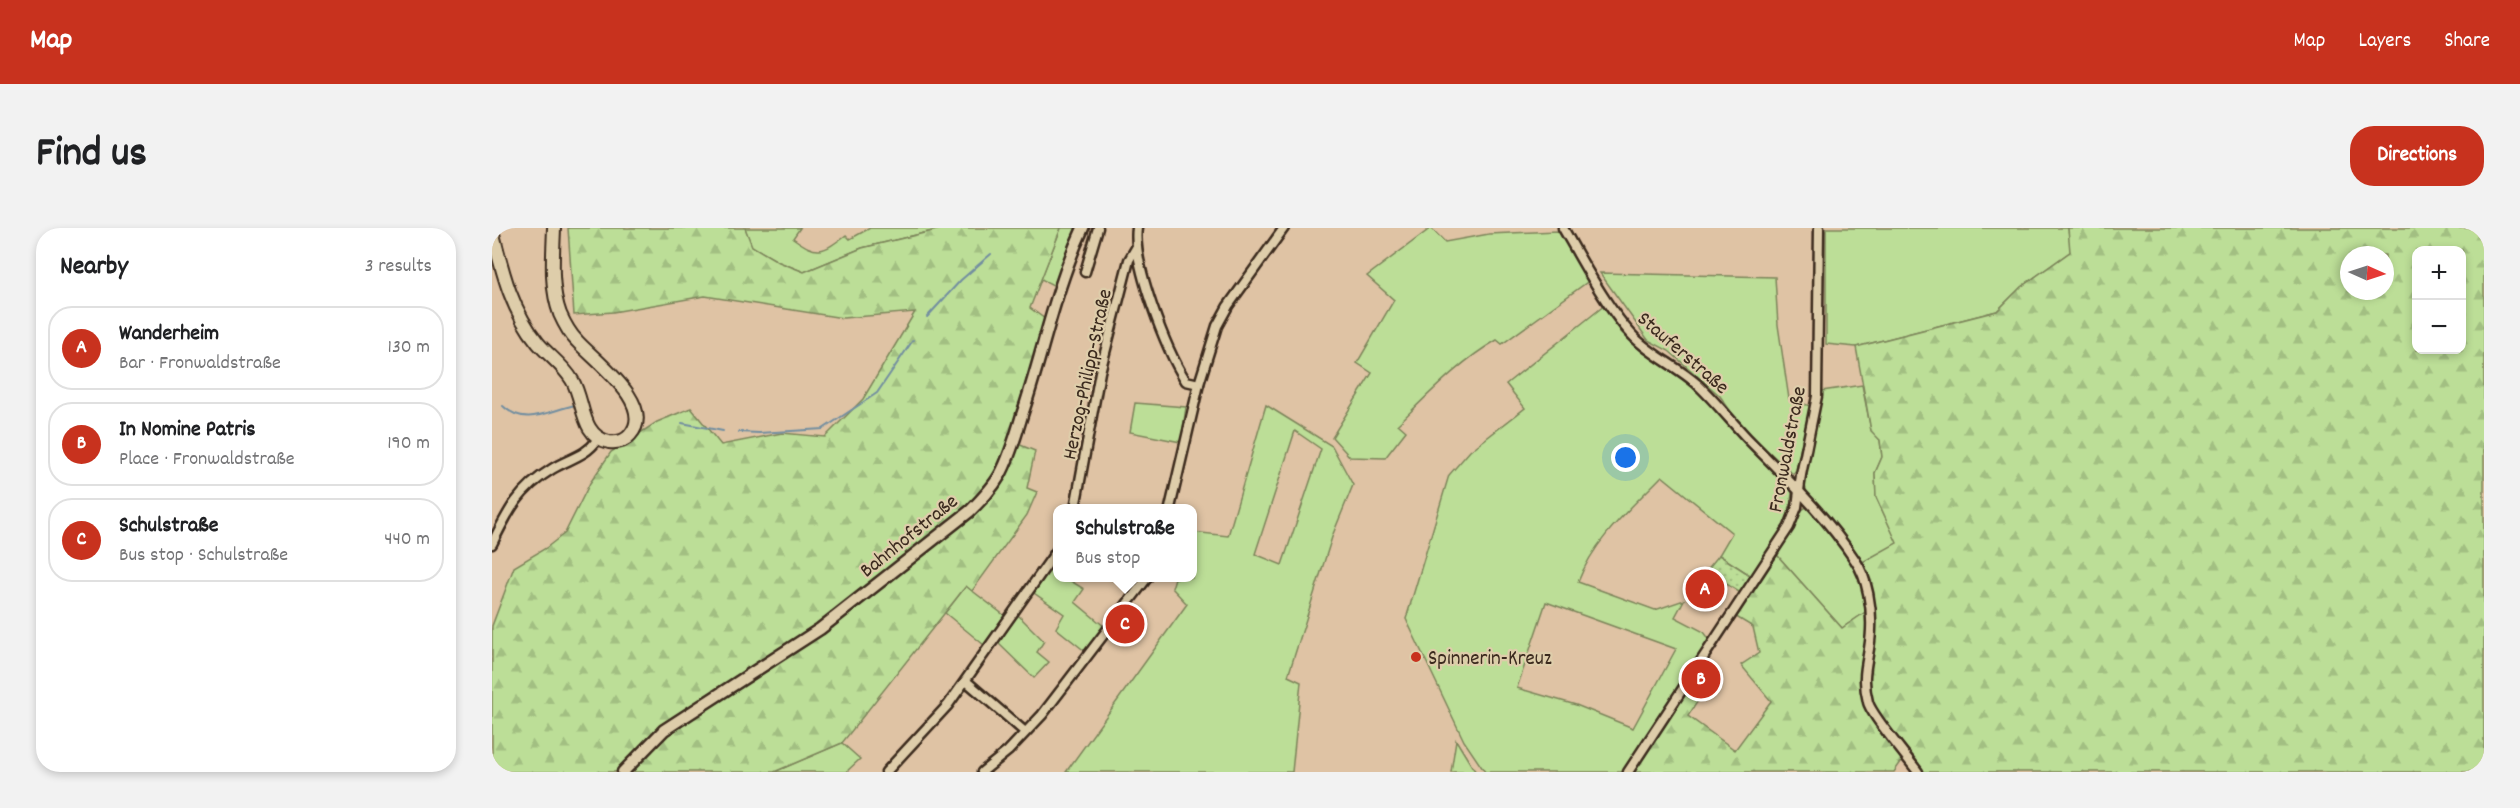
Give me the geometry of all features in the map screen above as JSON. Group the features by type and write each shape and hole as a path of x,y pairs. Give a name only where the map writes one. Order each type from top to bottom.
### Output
{"main road":[{"path":"492,230 507,288 516,308 539,344 571,378 591,432 597,439 613,443 623,440 636,426 637,412 630,396 574,339 561,315 553,277 554,228"}],"street":[{"name":"Bahnhofstraße","path":"623,772 664,730 820,629 970,511 989,492 1001,474 1010,453 1029,396 1061,282 1083,228"},
{"path":"1085,272 1098,228"},
{"path":"1137,228 1136,248 1168,349 1186,381 1199,384"},
{"path":"1171,504 1210,346 1228,306 1284,228"},
{"name":"Stauferstraße","path":"1563,228 1592,276 1635,338 1698,385 1799,490 1842,540 1858,564 1869,596 1871,631 1863,681 1869,706 1918,772"},
{"name":"Fronwaldstraße","path":"1628,772 1789,527 1797,507 1817,396 1819,228"},
{"name":"Herzog-Philipp-Straße","path":"1076,504 1100,372 1129,260 1136,248"},
{"path":"492,544 512,503 521,491 552,469 589,451 597,439"},
{"path":"886,772 948,705 1053,556"},
{"path":"982,772 1008,751 1042,715 1144,582"},
{"path":"966,681 1025,732"}],"green space":[{"path":"568,228 745,228 752,246 779,262 804,272 862,248 945,228 1061,228 1030,308 1045,319 1008,440 1035,451 1027,488 1037,492 1027,515 972,591 966,586 842,743 774,772 492,772 492,626 514,567 546,548 565,533 590,483 611,452 657,422 691,408 721,445 782,433 825,437 863,399 915,312 843,318 705,296 613,312 574,315"},
{"path":"745,228 800,228 793,238 808,248 820,250 831,246 846,235 850,239 870,228 945,228 862,248 804,272 779,262 751,246"},
{"path":"1061,228 1078,228 1055,286 1041,279"},
{"path":"1431,228 1445,242 1489,234 1558,231 1590,280 1502,344 1497,340 1458,368 1398,424 1406,431 1385,458 1350,457 1332,437 1372,373 1357,363 1394,300 1367,276"},
{"path":"1826,228 2068,228 2071,251 2021,287 1997,311 1856,347 1826,344"},
{"path":"2068,228 2484,228 2484,772 1923,772 1908,752 1894,772 1634,772 1669,716 1709,663 1718,670 1688,716 1735,750 1771,701 1741,665 1759,653 1753,627 1733,615 1777,555 1842,628 1867,611 1861,563 1897,543 1876,497 1875,473 1882,457 1880,440 1871,431 1856,347 1997,311 2021,287 2070,252"},
{"path":"1600,273 1775,277 1778,325 1789,399 1810,406 1796,470 1793,474 1741,426 1720,396 1669,351 1648,340"},
{"path":"1605,305 1621,332 1642,352 1691,384 1792,491 1784,525 1773,547 1753,577 1719,555 1732,533 1662,476 1614,525 1585,566 1578,582 1655,610 1684,600 1675,617 1704,632 1710,640 1624,772 1485,772 1464,741 1406,619 1449,475 1470,451 1525,408 1506,384","holes":["1546,602 1676,649 1633,728 1576,705 1517,688"]},
{"path":"1862,385 1871,430 1880,440 1882,457 1875,473 1876,497 1898,544 1861,563 1808,496 1805,486 1822,391"},
{"path":"1135,403 1186,407 1181,442 1130,432"},
{"path":"1266,405 1332,446 1353,485 1333,534 1288,676 1301,682 1292,772 1066,772 1187,604 1172,588 1174,582 1197,582 1197,532 1228,536","holes":["1295,431 1321,449 1282,565 1255,554"]},
{"path":"1808,506 1857,566 1862,581 1867,611 1842,628 1777,555 1800,511"},
{"path":"1719,555 1753,577 1742,594 1706,571"},
{"path":"1051,568 1053,582 1073,582 1084,589 1075,602 1105,627 1086,652 1056,628 1064,614 1034,593"},
{"path":"966,586 1005,616 984,645 945,613"},
{"path":"1018,615 1044,641 1037,652 1049,662 1034,678 998,643"},
{"path":"1456,740 1473,768 1476,772 1451,772"},
{"path":"842,743 860,759 846,772 774,772"}],"waterway":[{"path":"927,317 961,280 991,254"},
{"path":"739,432 823,429 877,393 913,340"},
{"path":"503,406 521,416 530,416 576,405"},
{"path":"682,423 723,431"}],"place":[{"name":"Wanderheim","path":"1705,589"},
{"name":"Schulstraße","path":"1125,624"},
{"name":"Spinnerin-Kreuz","path":"1416,657"},
{"name":"In Nomine Patris","path":"1701,679"}]}
